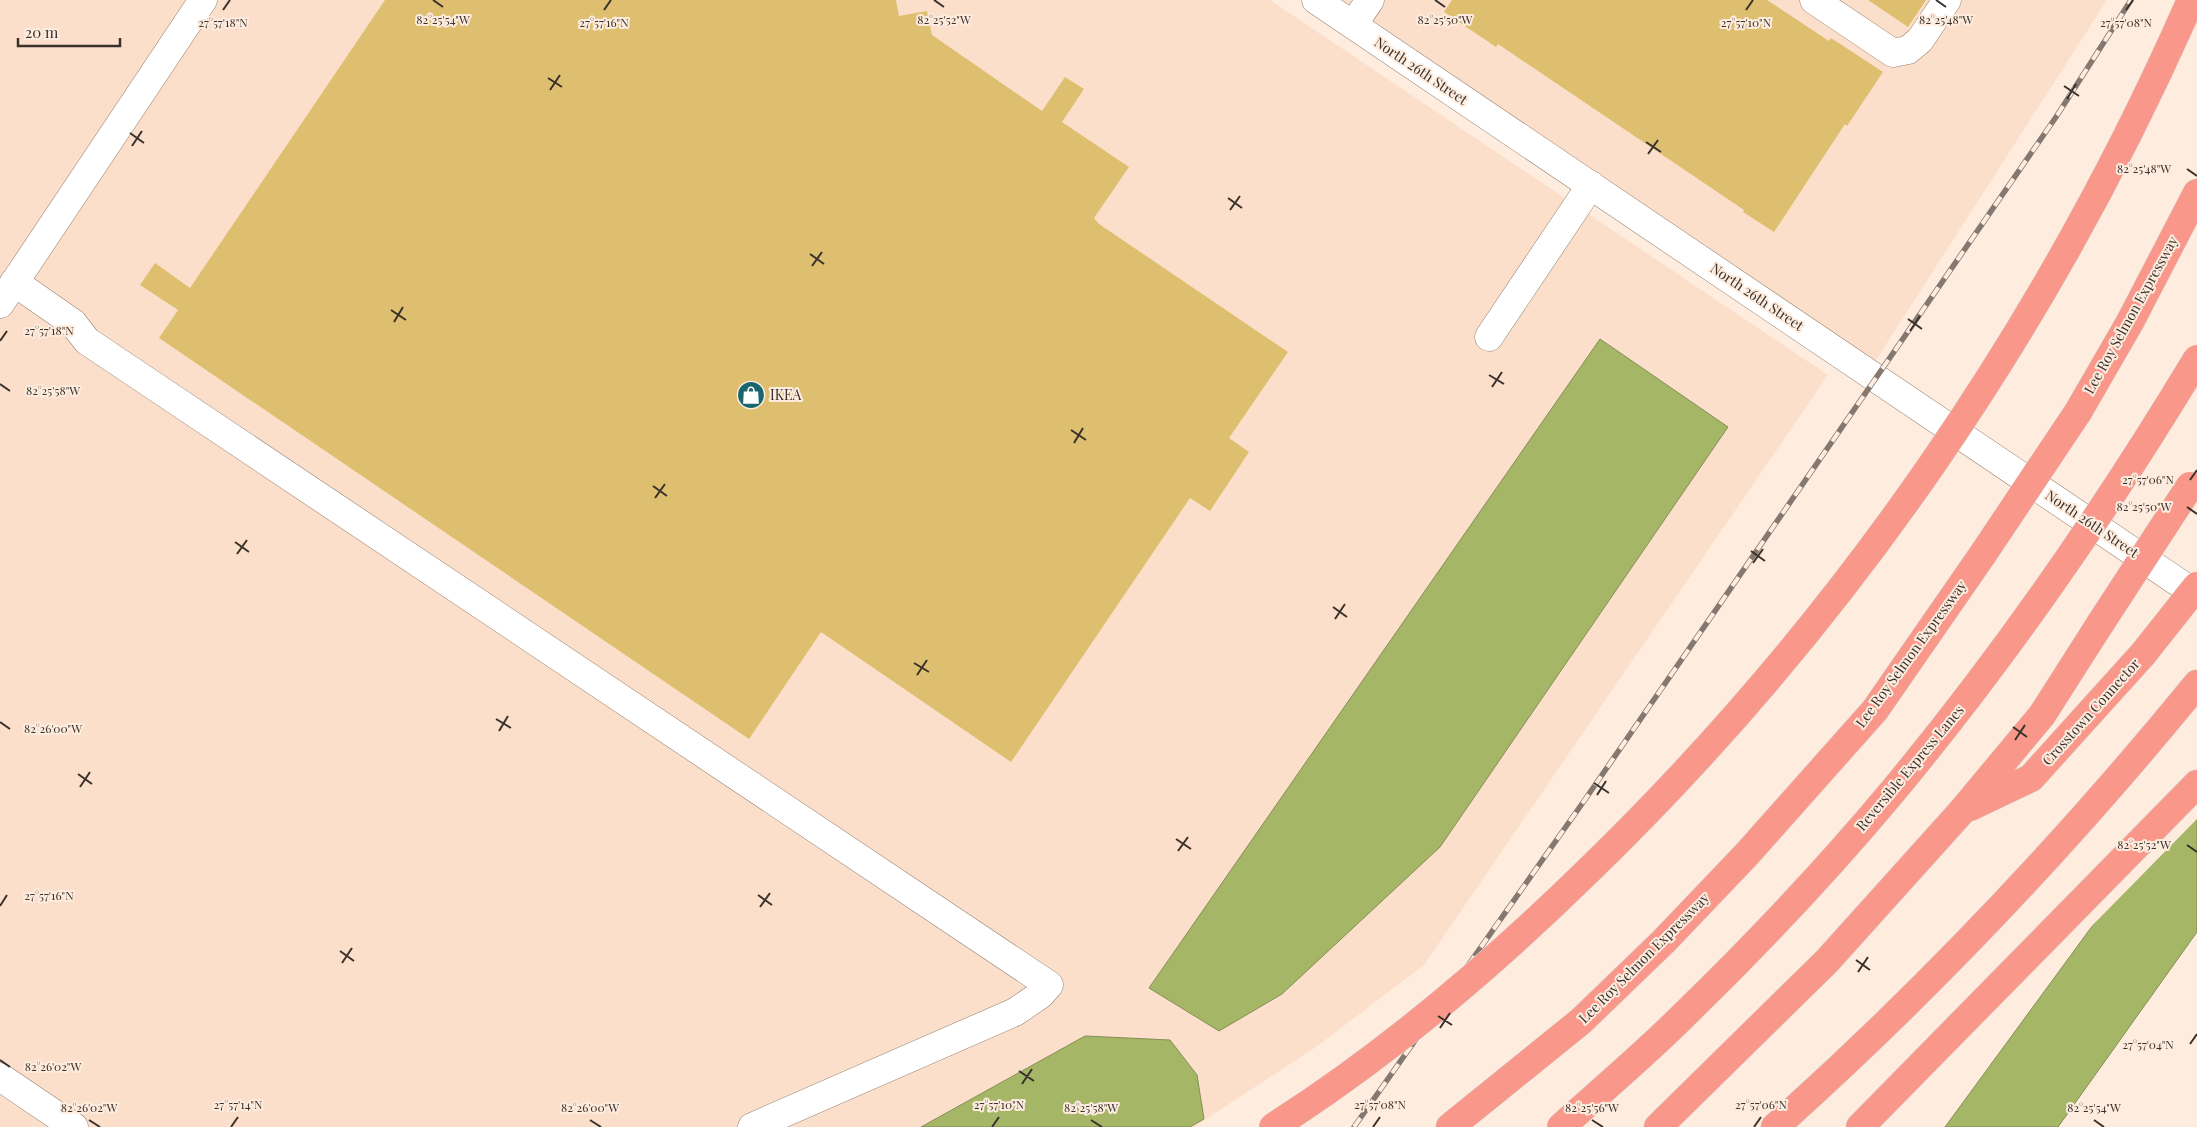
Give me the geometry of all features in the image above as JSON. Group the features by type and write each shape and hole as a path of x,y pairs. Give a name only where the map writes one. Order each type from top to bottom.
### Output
{"highway":[{"path":"1273,1127 1316,1100 1394,1043 1473,978 1557,901 1701,757 1760,690 1826,610 1887,530 1946,445 2041,295 2126,141 2191,0"},
{"name":"Lee Roy Selmon Expressway","path":"1450,1127 1581,1021 1664,941 1747,854 1874,710 1983,554 2078,412 2130,322 2197,193"},
{"name":"Reversible Express Lanes","path":"1561,1127 1684,1016 1802,894 1892,792 1982,681 2048,590 2140,453 2197,359"},
{"path":"1658,1127 1827,961 1962,811 2042,715 2194,481"},
{"name":"Crosstown Connector","path":"1962,811 2031,778 2143,654 2197,586"},
{"path":"1775,1127 1827,1081 1953,958 2081,820 2197,684"},
{"path":"1860,1127 2197,784"}],"street":[{"path":"203,0 4,295 74,323 87,341 1048,985 1040,995 1014,1012 752,1127"},
{"name":"North 26th Street","path":"1316,0 2197,596"},
{"path":"1353,24 1370,0"},
{"path":"1814,0 1893,53 1908,50 1920,40 1947,0"},
{"path":"1489,337 1591,185"},
{"path":"0,1077 74,1127"}],"shaded area":[{"path":"0,0 1270,0 1828,375 1424,965 1316,1047 1194,1127 0,1127"},
{"path":"1331,0 2107,0 1869,371"},
{"path":"1600,339 1728,427 1440,847 1282,994 1219,1031 1149,988"},
{"path":"2197,783 2197,932 2058,1127 1945,1127"},
{"path":"1085,1036 1170,1040 1197,1075 1204,1119 1190,1127 921,1127"}],"pier":[{"path":"2197,781 2197,819 2080,938 2195,782"}],"building":[{"name":"IKEA","path":"385,0 896,0 899,16 927,11 932,35 1042,111 1065,77 1084,89 1062,122 1129,167 1094,218 1099,224 1288,352 1229,438 1249,452 1210,511 1190,498 1011,762 821,632 749,739 159,338 178,310 140,285 155,263 190,288"},
{"path":"1452,0 1767,0 1829,41 1831,38 1883,72 1847,126 1845,124 1774,232 1498,44 1496,47 1444,12"},
{"path":"1868,0 1926,0 1908,27"}],"railway":[{"path":"1354,1127 1584,801 2056,117 2131,0"}],"place":[{"name":"IKEA","path":"751,395"}]}
